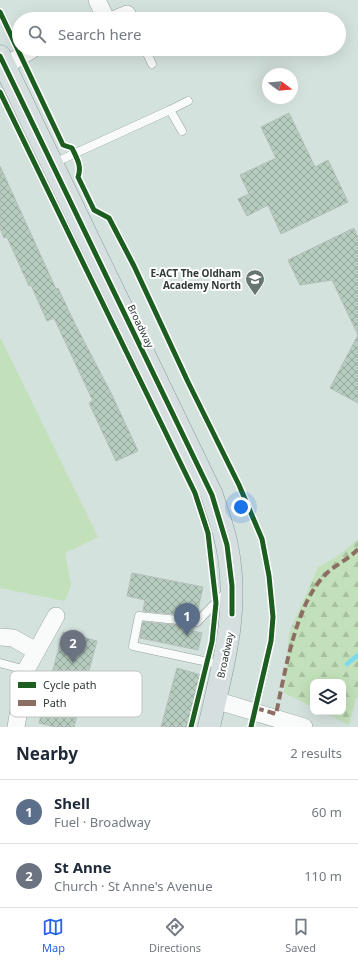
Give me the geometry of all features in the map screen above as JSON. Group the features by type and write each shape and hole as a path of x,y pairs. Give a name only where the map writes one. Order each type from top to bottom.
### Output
{"main road":[{"name":"Broadway","path":"2,61 212,496 227,545 232,586 232,614 229,636 209,727"}],"street":[{"path":"97,0 103,12"},
{"path":"2,61 15,56"},
{"path":"26,670 56,616"},
{"path":"0,638 13,638 36,651"},
{"path":"215,700 304,727"},
{"path":"16,727 18,717"}],"lane":[{"path":"148,56 152,64"},
{"path":"53,164 188,101"},
{"path":"170,110 182,132"},
{"path":"223,665 133,646 139,616 197,622 232,586"},
{"path":"0,663 26,670"}],"green space":[{"path":"0,337 98,537 65,553 71,585 65,601 0,588"},
{"path":"358,539 358,698 356,698 349,725 329,715 346,715 346,679 310,679 310,706 284,693 289,633 318,567 338,556"}],"building":[{"path":"289,113 315,167 328,160 348,202 281,234 268,205 247,216 238,199 249,194 240,175 276,158 261,127"},
{"path":"0,166 56,289 58,288 111,393 138,451 116,461 89,403 93,401 54,318 47,321 31,285 29,286 7,237 4,238 0,228"},
{"path":"354,228 358,238 358,335 332,280 300,285 288,260"},
{"path":"358,335 358,403 330,388"},
{"path":"132,573 203,587 197,614 195,616 143,611 145,600 127,596"},
{"path":"143,622 194,627 193,631 202,633 198,650 140,638"},
{"path":"63,632 97,641 89,671 53,671"},
{"path":"177,668 201,675 187,727 161,727"},
{"path":"41,717 77,717 74,727 55,727 39,723"}],"waterway":[{"path":"347,664 358,655"}],"marked path":[{"path":"256,708 276,714 292,641 306,604 314,589 324,576 358,549"}],"cycle path":[{"path":"0,12 12,37"},
{"path":"0,56 212,495 227,545 232,586 232,614"},
{"path":"21,56 63,145 72,148 79,166 78,177 94,210 109,218 134,266 188,382 239,485 262,539 269,576 273,617 271,641 251,727"},
{"path":"0,92 195,493 208,533 216,603 212,642 191,727"}],"place":[{"name":"E-ACT The Oldham Academy North","path":"255,296"},
{"name":"Shell","path":"187,636"},
{"name":"St Anne","path":"73,663"}]}
